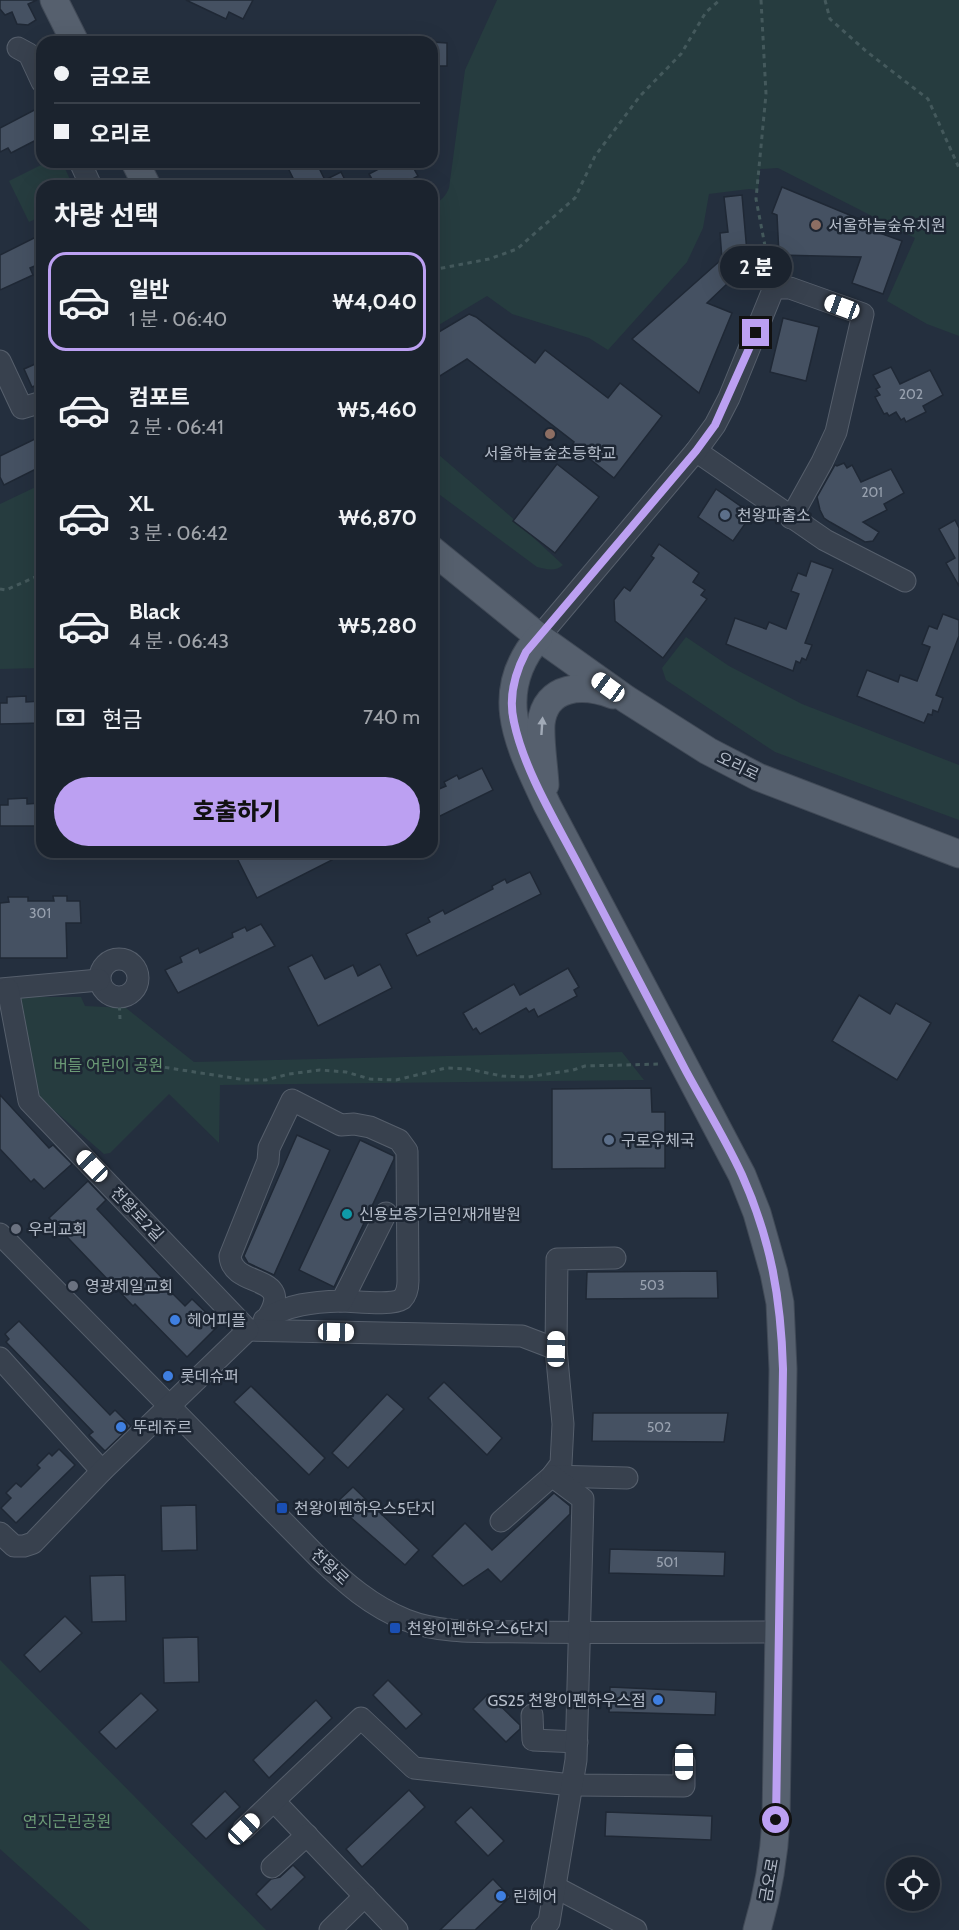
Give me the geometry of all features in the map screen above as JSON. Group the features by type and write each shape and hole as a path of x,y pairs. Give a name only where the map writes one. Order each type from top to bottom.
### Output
{"main road":[{"path":"54,0 72,36"},
{"name":"오리로","path":"438,555 539,637 626,699 708,751 758,777 959,854"},
{"name":"금오로","path":"539,637 526,652 519,665 514,683 513,719 517,735 547,805 742,1175 766,1242 780,1303 783,1369 780,1632 774,1855 757,1930"},
{"path":"547,805 541,724 548,704 559,694 583,688 597,689 626,699"}],"street":[{"path":"18,48 29,54 36,69"},
{"path":"539,637 696,451 715,425 782,289 863,314 836,432 822,462 790,518"},
{"path":"0,361 22,408 36,404"},
{"path":"696,451 825,540 905,580"},
{"path":"118,959 130,963 137,973 136,985 129,994 119,997 105,992 99,980 106,963 118,959"},
{"name":"천왕로2길","path":"99,980 4,989 29,1101 248,1330"},
{"path":"0,1533 14,1546 33,1543 102,1471 248,1330 281,1309 314,1302 390,1302 403,1298 408,1281 407,1151 399,1140 370,1127 354,1124 341,1125 292,1100 269,1148 268,1161 230,1256 230,1262 236,1271 291,1295 314,1302"},
{"path":"342,1301 386,1213"},
{"name":"천왕로","path":"0,1234 342,1581 382,1609 407,1620 440,1628 580,1633 780,1632"},
{"path":"501,1521 552,1476 561,1464 563,1424 556,1349 556,1258 615,1258"},
{"path":"265,1284 270,1287 276,1299 275,1306 268,1317"},
{"path":"248,1330 522,1336 556,1349"},
{"path":"0,1358 102,1471"},
{"path":"552,1476 627,1478"},
{"path":"542,1930 549,1922 576,1760 583,1499 552,1476"},
{"path":"532,1715 533,1740 577,1742"},
{"path":"244,1829 361,1718 414,1768 572,1785 684,1786 684,1762"},
{"path":"274,1801 397,1930"},
{"path":"272,1867 307,1835"},
{"path":"555,1887 636,1930"},
{"path":"330,1930 365,1896"}],"path":[{"path":"438,269 489,259 517,249 575,198 596,156 640,96 681,54 706,12 720,0"},
{"path":"761,0 766,94 756,199 782,289"},
{"path":"825,0 830,19 866,51 928,99 959,168"},
{"path":"0,589 6,590 36,577"},
{"path":"119,997 120,1019"},
{"path":"156,1066 246,1080 266,1080 320,1070 346,1072 370,1079 396,1080 446,1068 468,1069 502,1077 528,1077 573,1070 585,1065 683,1064"}],"green space":[{"path":"497,0 959,0 959,336 927,324 887,301 915,238 778,168 760,169 758,190 709,194 703,228 687,262 608,350 589,338 512,314 487,296 438,325 438,202 449,188 465,70"},
{"path":"36,168 65,168 70,180 36,180 36,219 29,222 9,181"},
{"path":"438,454 563,565 554,569 537,567 438,493"},
{"path":"36,487 36,668 0,669 0,504"},
{"path":"686,637 729,666 802,704 959,765 959,820 775,752 666,680 662,668"},
{"name":"버들 어린이 공원","path":"19,997 81,997 85,1006 126,1008 194,1062 622,1052 644,1080 220,1085 219,1143 169,1094 110,1153 104,1154 40,1098 16,1000"},
{"name":"연지근린공원","path":"0,1660 266,1930 90,1930 0,1849"}],"building":[{"path":"0,0 37,0 28,4 36,20 28,25 17,24 12,12 5,15 0,9"},
{"path":"186,0 253,0 243,19 229,12 226,19"},
{"path":"438,42 447,43 447,66 438,66"},
{"path":"36,109 36,140 11,153 8,148 0,152 0,128"},
{"path":"288,168 319,168 325,180 294,180"},
{"path":"380,168 413,168 418,176 411,180 372,180 369,174"},
{"path":"341,172 345,180 325,180"},
{"path":"782,187 864,221 863,227 902,241 883,294 852,283 861,257 779,255 777,215 772,213"},
{"path":"742,195 748,264 707,303 732,313 699,393 632,339 722,259 720,233 728,232 724,197"},
{"path":"36,237 36,266 30,268 33,275 0,290 0,255"},
{"path":"469,314 535,363 545,350 608,398 620,383 662,416 614,478 572,445 574,442 467,359 438,377 438,332"},
{"path":"783,318 819,327 806,381 770,372"},
{"path":"36,364 36,385 32,387 24,369"},
{"path":"891,367 900,384 930,370 943,395 923,406 926,412 906,422 904,418 901,420 896,412 889,416 887,413 884,414 875,397 880,395 876,389 880,387 873,375"},
{"path":"36,438 36,469 4,485 0,477 0,456"},
{"path":"844,463 847,468 852,465 861,482 891,469 904,493 884,504 887,510 863,522 879,532 873,541 865,542 830,522 824,518 820,510 817,497 835,465"},
{"path":"557,464 599,497 555,553 513,521"},
{"name":"천왕파출소","path":"716,489 752,514 733,541 698,517"},
{"path":"955,520 959,528 959,586 946,563 955,558 939,529"},
{"path":"659,544 699,573 693,582 705,590 701,595 707,599 663,658 615,621 614,600 624,587 630,591 654,558 651,556"},
{"path":"811,561 833,569 805,643 812,645 806,660 802,658 800,663 796,661 793,671 726,644 735,618 766,629 769,622 786,629 799,594 791,591 798,573 806,576"},
{"path":"943,614 959,620 959,636 936,695 943,698 938,712 933,710 932,715 928,714 924,723 857,696 867,670 898,682 900,675 917,681 930,647 922,644 929,626 937,629"},
{"path":"26,696 26,702 36,701 36,723 0,724 0,703 7,703 7,697"},
{"path":"482,768 493,790 438,817 438,789 446,786 444,782 457,775 459,779"},
{"path":"27,798 27,804 36,803 36,826 0,826 0,805 8,805 8,799"},
{"path":"237,858 331,858 332,860 257,898"},
{"path":"530,872 541,894 417,956 406,934 430,922 428,918 443,910 445,914 493,889 492,886 505,879 507,883"},
{"path":"53,896 67,896 67,901 80,901 81,923 66,923 67,958 0,958 0,903 9,902 8,897 28,897 28,901 54,901"},
{"path":"261,924 275,946 178,993 165,970 182,962 180,957 198,948 200,953 233,937 232,933 245,927 247,931"},
{"path":"312,955 325,979 353,965 358,976 380,964 392,988 318,1026 288,967"},
{"path":"568,968 579,987 574,990 577,996 538,1017 534,1009 529,1012 526,1008 480,1034 476,1028 473,1030 463,1013 514,984 520,995"},
{"path":"859,995 890,1014 896,1003 931,1023 897,1080 832,1041"},
{"name":"구로우체국","path":"651,1088 652,1112 665,1112 665,1168 552,1169 552,1089"},
{"path":"0,1095 49,1148 53,1145 72,1164 44,1189 34,1179 31,1182 0,1149"},
{"path":"297,1135 330,1150 274,1275 248,1263 244,1256"},
{"name":"신용보증기금인재개발원","path":"360,1140 394,1156 394,1159 334,1287 299,1270"},
{"path":"88,1181 106,1200 97,1209 162,1278 160,1281 185,1306 192,1299 219,1325 187,1357 135,1304 133,1306 49,1218"},
{"path":"717,1271 718,1298 586,1299 587,1272"},
{"path":"19,1321 110,1415 115,1410 131,1426 105,1451 89,1435 93,1432 6,1342 9,1339 5,1334"},
{"path":"444,1382 502,1438 487,1455 428,1398"},
{"path":"251,1386 325,1458 309,1475 234,1402"},
{"path":"387,1394 404,1409 348,1468 332,1453"},
{"path":"593,1413 728,1413 724,1442 592,1441"},
{"path":"59,1449 75,1465 16,1523 1,1508 11,1498 6,1493 16,1483 21,1487 40,1468 37,1465 49,1453 52,1456"},
{"path":"353,1487 419,1550 405,1565 335,1504"},
{"path":"554,1493 570,1506 570,1514 501,1582 488,1569 463,1586 432,1556 465,1523 492,1550"},
{"path":"196,1505 197,1550 162,1551 161,1506"},
{"path":"610,1549 725,1552 724,1576 609,1573"},
{"path":"125,1575 126,1621 92,1622 90,1576"},
{"path":"65,1616 82,1633 40,1672 24,1655"},
{"path":"198,1637 199,1682 164,1683 163,1638"},
{"path":"388,1680 422,1714 406,1729 373,1695"},
{"path":"610,1687 716,1692 715,1715 609,1712"},
{"path":"141,1693 158,1710 116,1749 99,1732"},
{"path":"488,1694 520,1725 520,1729 506,1742 473,1709"},
{"path":"316,1700 332,1718 269,1778 253,1760"},
{"path":"409,1790 425,1807 362,1867 346,1849"},
{"path":"225,1791 240,1807 206,1839 191,1824"},
{"path":"471,1807 504,1841 488,1856 455,1822"},
{"path":"606,1812 712,1816 711,1840 605,1836"},
{"path":"293,1865 305,1877 271,1910 256,1894 271,1879 280,1877"},
{"path":"493,1879 510,1897 475,1930 440,1930"}],"place":[{"name":"서울하늘숲유치원","path":"816,225"},
{"name":"서울하늘숲초등학교","path":"550,434"},
{"name":"천왕파출소","path":"725,515"},
{"name":"구로우체국","path":"609,1140"},
{"name":"신용보증기금인재개발원","path":"347,1214"},
{"name":"우리교회","path":"16,1229"},
{"name":"영광제일교회","path":"73,1286"},
{"name":"헤어피플","path":"175,1320"},
{"name":"롯데슈퍼","path":"168,1376"},
{"name":"뚜레쥬르","path":"121,1427"},
{"name":"천왕이펜하우스5단지","path":"282,1508"},
{"name":"천왕이펜하우스6단지","path":"395,1628"},
{"name":"GS25 천왕이펜하우스점","path":"658,1700"},
{"name":"린헤어","path":"501,1896"}],"route":[{"path":"756,333 715,425 696,451 526,652 519,665 512,701 517,735 547,805 742,1175 766,1242 774,1273 780,1303 783,1369 776,1820"}]}
